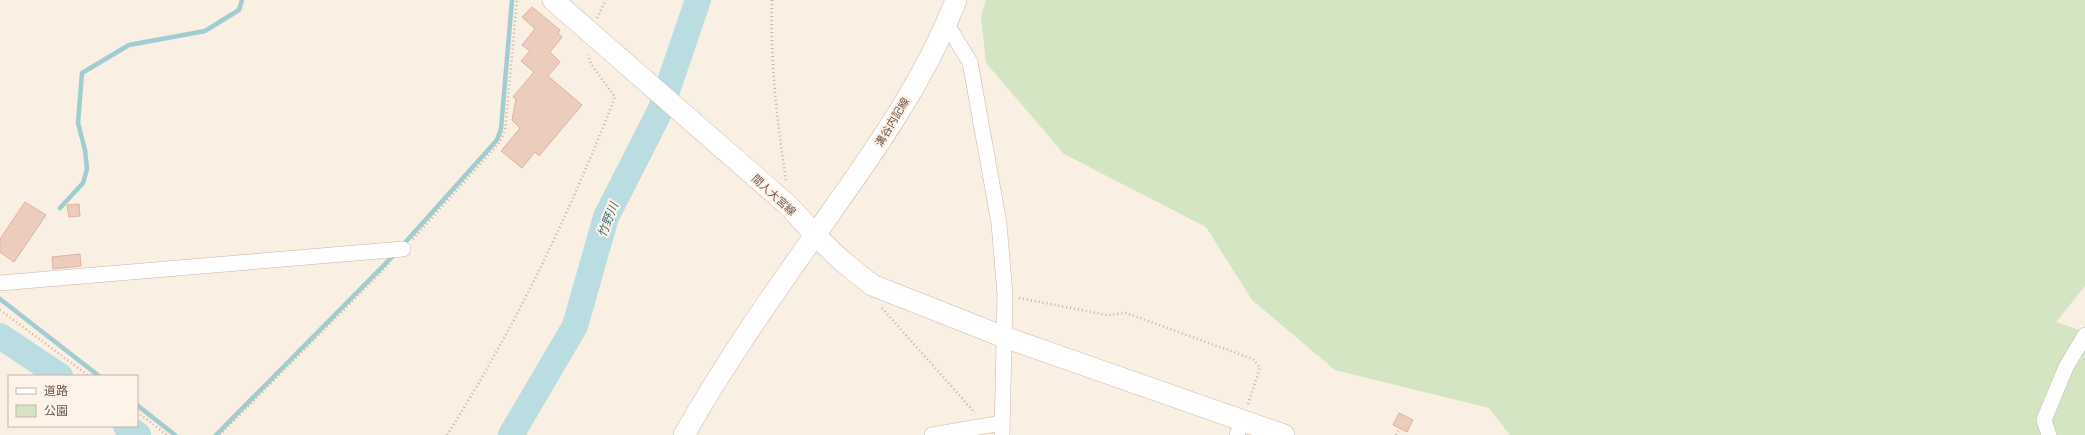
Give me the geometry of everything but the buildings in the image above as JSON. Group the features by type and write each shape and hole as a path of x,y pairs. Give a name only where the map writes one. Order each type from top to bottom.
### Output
{"main road":[{"name":"間人大宮線","path":"553,0 590,34 790,207 815,235 841,260 872,285 1240,428 1284,435"},
{"name":"溝谷内記線","path":"815,235 865,166 898,115 946,23 956,0"},
{"path":"684,435 724,369 815,235"}],"street":[{"path":"932,435 986,426 1002,429 1005,295 999,223 970,62 946,23"},
{"path":"0,283 403,249"},
{"path":"2049,435 2044,420 2066,367 2085,335"}],"path":[{"path":"220,435 403,249 499,143 505,130 517,0"},
{"path":"772,0 771,35 773,80 790,207"},
{"path":"447,435 472,396 527,298 584,176 615,97 591,64 585,45 590,34"},
{"path":"872,285 882,310 986,426"},
{"path":"1005,295 1107,315 1126,314 1253,359 1260,368 1240,428"},
{"path":"0,310 88,375"},
{"path":"138,413 167,435"},
{"path":"1396,435 1399,428"}],"green space":[{"path":"986,0 2085,0 2085,286 2056,322 2085,332 2085,435 1510,435 1489,408 1335,370 1252,300 1206,227 1064,154 986,63 981,16"}],"waterway":[{"path":"60,208 83,183 87,169 85,150 78,123 82,73 129,45 205,31 239,10 242,0"},
{"path":"402,246 497,140 501,129 512,0"},
{"name":"竹野川","path":"511,435 575,326 606,217 660,111 698,0"},
{"path":"216,435 396,253"},
{"path":"0,299 98,375"},
{"path":"0,336 58,375"},
{"path":"138,406 175,435"},
{"path":"127,427 138,435"}]}
